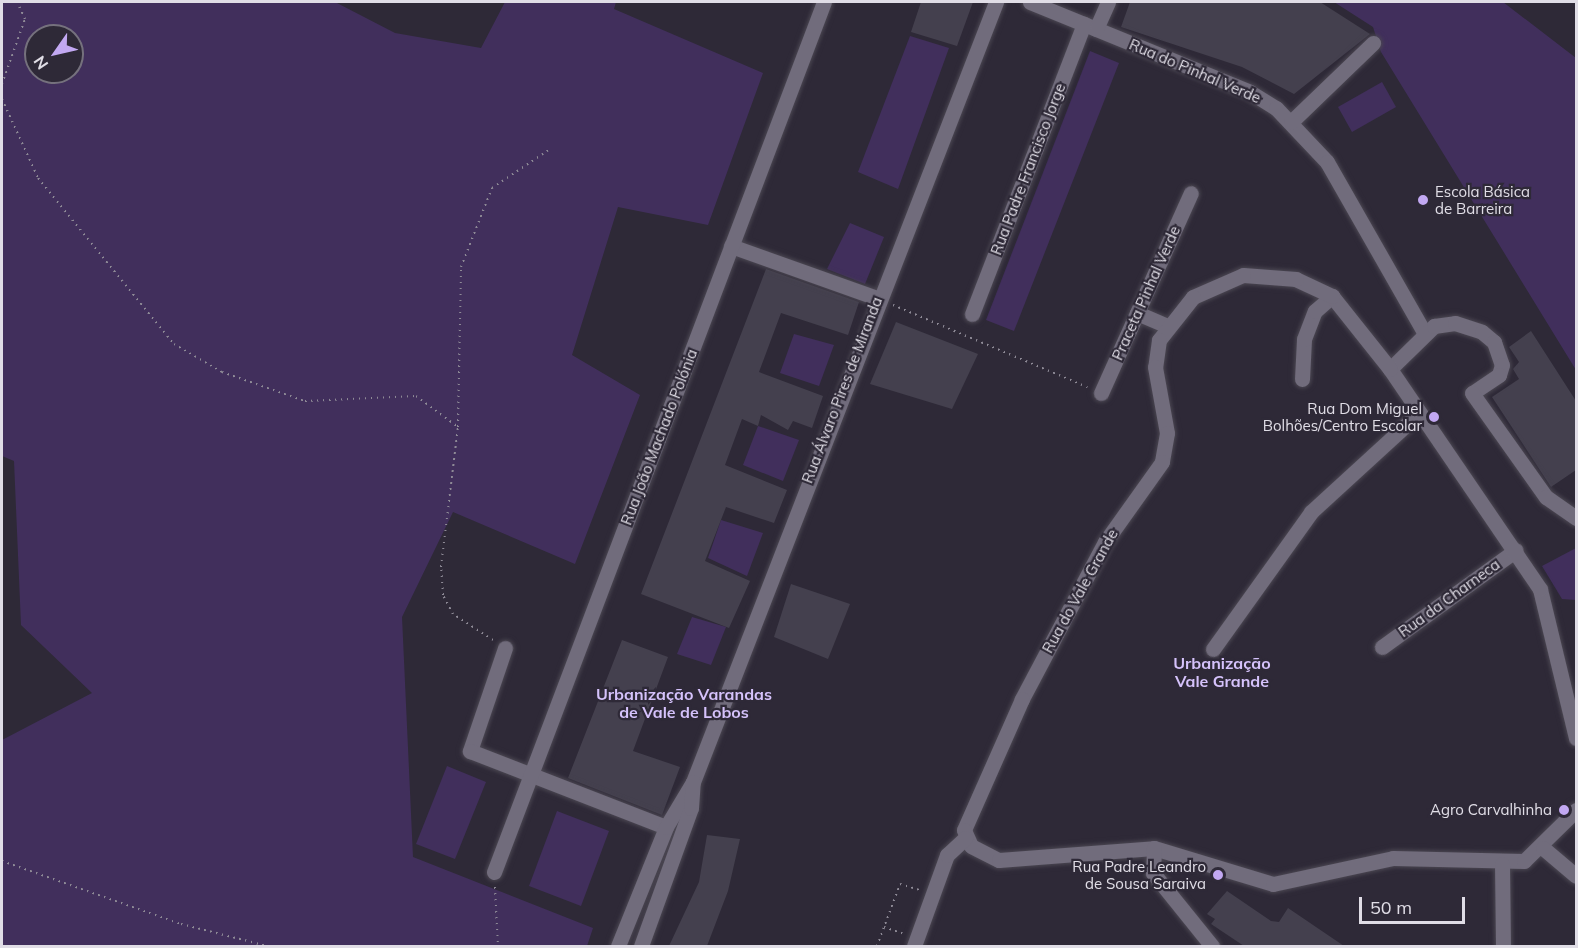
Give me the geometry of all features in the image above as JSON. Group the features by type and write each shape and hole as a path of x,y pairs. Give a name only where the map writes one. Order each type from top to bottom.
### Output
{"street":[{"name":"Rua João Machado Polónia","path":"494,872 824,2"},
{"name":"Rua Álvaro Pires de Miranda","path":"618,946 666,827 693,782 877,298 996,2"},
{"name":"Rua do Pinhal Verde","path":"1030,2 1250,92 1291,122 1327,162 1424,332"},
{"name":"Rua Padre Francisco Jorge","path":"972,314 1090,26 1108,2"},
{"path":"1291,122 1374,43"},
{"name":"Praceta Pinhal Verde","path":"1101,393 1191,193"},
{"path":"731,246 877,298"},
{"name":"Rua do Vale Grande","path":"966,838 970,809 989,779 1022,699 1109,534 1162,462 1167,433 1155,367 1168,326 1193,297 1237,276 1262,273 1296,279 1332,296 1390,369 1418,414 1516,550 1548,609 1576,738"},
{"path":"1302,379 1304,339 1315,311 1332,296"},
{"path":"1137,313 1168,326"},
{"path":"1390,369 1424,332 1455,323 1482,332 1494,342 1501,355 1499,375 1472,393 1546,497 1576,518"},
{"path":"1213,649 1311,512 1418,414"},
{"name":"Rua da Charneca","path":"1382,647 1516,550"},
{"path":"505,648 470,751 531,777 666,827"},
{"name":"Rua Álvaro Pires de Miranda","path":"641,946 691,808 693,782"},
{"path":"916,942 947,855 966,838 978,852 1010,861 1154,848 1262,884 1297,882 1393,858 1442,856 1502,864 1524,861 1543,848 1576,810"},
{"path":"1154,848 1153,873 1212,946"},
{"path":"1543,848 1576,876"},
{"path":"1502,864 1503,946"}],"path":[{"path":"2,84 25,19 17,2"},
{"path":"2,99 38,178 174,344 222,372 305,401 416,396 458,427"},
{"path":"505,648 461,621 443,595 441,567 458,427 461,267 492,189 550,149"},
{"path":"877,298 1101,393"},
{"path":"2,861 181,924 267,946"},
{"path":"494,872 498,946"},
{"path":"877,946 900,884 934,895"},
{"path":"884,927 916,942"}],"shaded area":[{"path":"2,2 335,2 395,33 481,48 505,2 616,2 614,9 763,73 708,225 618,207 572,355 640,395 575,564 453,512 402,617 413,857 593,928 587,946 2,946 2,740 92,693 21,625 14,461 2,456"},
{"path":"1334,2 1503,2 1576,58 1576,370 1381,52 1373,27"},
{"path":"910,36 949,48 898,189 858,172"},
{"path":"1090,51 1119,63 1014,331 986,320"},
{"path":"1382,82 1396,107 1352,132 1338,107"},
{"path":"850,223 884,237 865,284 827,269"},
{"path":"794,334 834,345 819,386 780,373"},
{"path":"758,426 799,440 783,481 743,465"},
{"path":"721,520 763,533 747,576 708,558"},
{"path":"1576,548 1576,600 1562,599 1542,566"},
{"path":"692,617 726,627 711,665 677,654"},
{"path":"447,766 486,782 455,859 416,844"},
{"path":"557,811 609,831 581,906 529,886"}],"building":[{"path":"921,2 973,2 957,46 911,32"},
{"path":"1130,2 1320,2 1370,34 1294,94 1242,67 1121,27"},
{"path":"766,269 859,302 848,335 781,313 759,372 823,396 812,428 793,421 788,430 761,415 758,426 742,419 725,465 787,490 774,523 726,507 705,561 750,581 729,628 641,594"},
{"path":"896,322 978,354 952,409 870,384"},
{"path":"1531,331 1576,401 1576,470 1551,487 1492,397 1519,379 1513,369 1519,362 1509,347"},
{"path":"791,584 850,604 828,659 774,637"},
{"path":"622,640 668,657 633,751 680,767 662,815 568,778"},
{"path":"707,835 740,839 728,891 707,946 669,946 699,882"},
{"path":"1227,891 1271,921 1279,922 1288,908 1344,946 1244,946 1211,924 1215,919 1207,914"}],"place":[{"name":"Escola Básica de Barreira","path":"1423,200"},
{"name":"Rua Dom Miguel Bolhões/Centro Escolar","path":"1434,417"},
{"name":"Agro Carvalhinha","path":"1564,810"},
{"name":"Rua Padre Leandro de Sousa Saraiva","path":"1218,875"}],"district":[{"name":"Urbanização Vale Grande","path":"1222,672"},
{"name":"Urbanização Varandas de Vale de Lobos","path":"684,703"}]}
